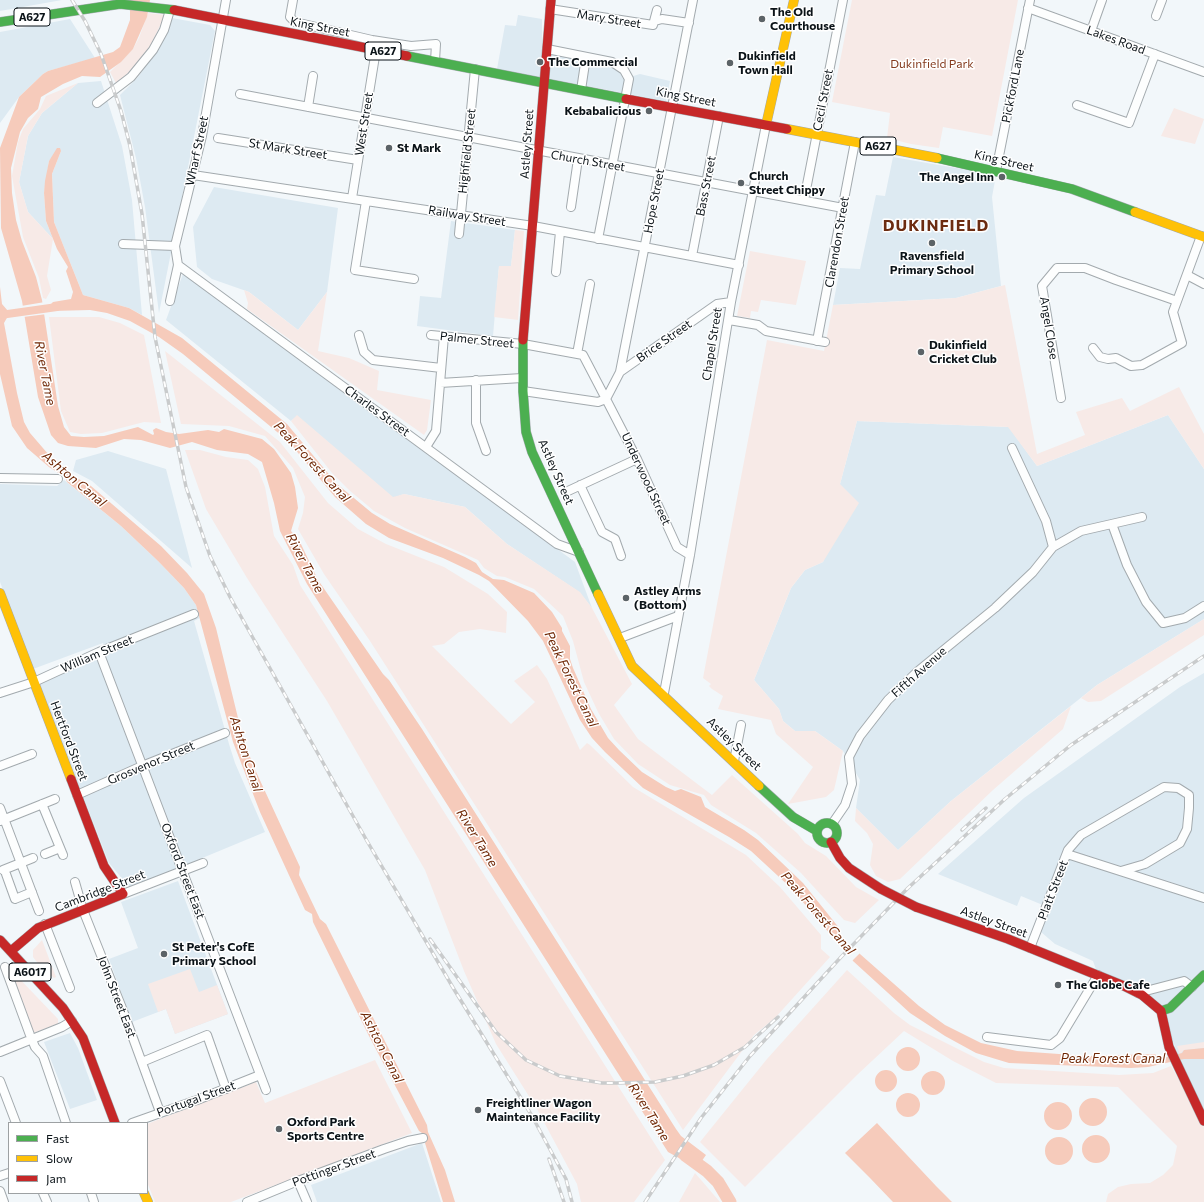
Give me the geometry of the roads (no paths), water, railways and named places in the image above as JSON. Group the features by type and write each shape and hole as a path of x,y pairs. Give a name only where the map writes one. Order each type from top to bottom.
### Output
{"main road":[{"name":"Chapel Street","path":"766,125 794,0"},
{"name":"A627","path":"0,22 120,4 164,6"},
{"name":"Astley Street","path":"550,5 523,344 522,378 526,432 532,452 632,666 664,693 793,817 818,831"},
{"name":"King Street","path":"164,6 222,20 544,83 817,134 996,171 1072,189 1203,237"},
{"name":"Hertford Street","path":"0,593 104,866 123,894"},
{"path":"823,824 832,824 837,832 836,838 831,842 825,842 820,840 818,831 823,824"},
{"name":"Astley Street","path":"831,842 836,852 849,868 869,882 916,908 1030,948 1098,975 1138,993 1161,1011"},
{"name":"Cambridge Street","path":"11,951 45,924 123,894"},
{"name":"A6017","path":"1,943 11,951 63,1008 72,1020 88,1051 115,1122"},
{"path":"1204,975 1170,1008 1161,1011 1169,1046 1204,1121"}],"street":[{"name":"Wharf Street","path":"170,302 178,265 175,246 202,136 226,0"},
{"path":"293,0 290,17 295,22 362,39 411,46 436,44 435,61"},
{"name":"Hope Street","path":"606,399 620,372 693,0"},
{"name":"Cecil Street","path":"804,200 843,0"},
{"path":"1091,31 1102,0"},
{"path":"1156,16 1160,0"},
{"name":"Lakes Road","path":"1029,4 1091,31 1204,72"},
{"name":"Pickford Lane","path":"996,171 1029,4"},
{"name":"Mary Street","path":"550,5 653,26 657,10"},
{"path":"97,103 131,77 152,50 164,30 164,6"},
{"path":"653,26 662,19 689,23"},
{"path":"547,49 612,62 624,70 628,79 598,239"},
{"name":"West Street","path":"352,198 376,50"},
{"path":"1077,105 1129,123 1155,54"},
{"path":"581,90 586,57"},
{"name":"Highfield Street","path":"459,234 475,69"},
{"path":"308,107 314,76"},
{"name":"Church Street","path":"240,94 469,137 539,152 843,208"},
{"name":"Bass Street","path":"692,256 719,116"},
{"name":"Chapel Street","path":"664,693 690,555 731,302 766,125"},
{"name":"St Mark Street","path":"218,138 358,160"},
{"name":"Clarendon Street","path":"729,320 758,325 766,331 821,341 855,142"},
{"path":"571,207 578,159"},
{"name":"Railway Street","path":"193,175 533,226 739,265"},
{"path":"366,201 355,270 414,279"},
{"path":"556,272 560,232"},
{"path":"1093,348 1100,357 1108,359 1116,358 1131,366 1142,365 1182,343 1174,312 1187,275 1203,237"},
{"path":"123,244 175,246"},
{"name":"Charles Street","path":"178,265 557,544 579,552"},
{"name":"Angel Close","path":"1061,398 1042,286 1058,268 1085,268 1177,301"},
{"path":"1187,275 1204,284"},
{"path":"577,354 590,284"},
{"name":"Brice Street","path":"620,372 717,304 731,302"},
{"path":"359,335 364,352 373,360 441,368"},
{"name":"Palmer Street","path":"431,335 523,344 577,354"},
{"path":"426,447 436,431 444,336"},
{"name":"Underwood Street","path":"577,354 584,355 637,459 677,547 690,555"},
{"path":"440,383 522,378"},
{"path":"476,380 476,423 486,451"},
{"path":"523,391 598,402 606,399"},
{"path":"1012,448 1043,514 1052,546 1081,531 1142,517"},
{"path":"568,491 637,459"},
{"path":"0,478 58,479"},
{"path":"580,485 602,532 615,539 621,556"},
{"path":"1112,524 1127,565 1146,602 1163,623 1185,618 1204,606"},
{"name":"Fifth Avenue","path":"832,824 845,805 852,784 849,757 860,736 877,713 918,671 995,608 1033,572 1052,546"},
{"name":"William Street","path":"0,693 34,682 99,652 194,614"},
{"path":"620,638 678,616"},
{"name":"Oxford Street East","path":"99,652 266,1090"},
{"path":"734,761 741,725"},
{"name":"Grosvenor Street","path":"77,795 142,766 225,733"},
{"path":"0,766 32,754"},
{"name":"Platt Street","path":"1030,948 1067,854 1081,835 1164,787 1178,788 1189,795 1187,829 1180,843 1145,864 1121,871"},
{"path":"2,820 55,799"},
{"path":"42,804 61,852 44,854"},
{"path":"0,808 2,820 21,863 39,911"},
{"path":"1067,854 1204,898"},
{"path":"32,892 15,899 5,872 33,858"},
{"name":"Cambridge Street","path":"123,894 203,863"},
{"name":"John Street East","path":"75,882 83,910 160,1112"},
{"path":"45,924 70,988"},
{"path":"5,967 32,1039 43,1056 66,1122"},
{"path":"987,1036 1051,1045 1060,1038 1098,975"},
{"path":"1138,993 1184,981 1192,987"},
{"path":"0,1052 62,1027 72,1020"},
{"path":"142,1062 206,1035 226,1090"},
{"name":"Portugal Street","path":"135,1122 226,1090 260,1075"},
{"path":"0,1081 16,1122"},
{"name":"Pottinger Street","path":"247,1202 298,1181 408,1141 423,1138"},
{"path":"298,1181 307,1202"},
{"path":"0,1191 4,1202"}],"water":[{"path":"130,0 150,0 147,17 133,49 121,62 100,77 82,76 63,84 41,97 38,109 28,118 20,132 11,168 12,193 16,220 22,241 36,277 42,300 58,406 64,427 71,436 84,437 104,436 138,427 153,435 153,430 156,428 166,432 179,434 208,430 219,432 224,429 262,439 274,449 291,473 295,487 298,508 291,531 300,542 318,580 422,729 676,1129 681,1136 706,1155 697,1168 668,1152 307,584 280,531 274,503 262,462 248,454 217,450 192,442 170,448 141,440 124,439 96,448 68,446 58,443 51,435 38,397 22,301 1,228 0,148 19,97 43,74 48,71 113,52 120,47 130,20"},
{"path":"57,148 60,148 61,151 52,174 54,222 83,295 129,308 182,338 287,424 337,484 372,513 390,524 476,563 482,572 493,579 504,580 534,593 552,612 562,628 562,631 570,646 570,659 573,668 591,709 608,738 619,750 642,772 675,791 681,789 701,797 705,807 758,840 803,883 860,954 919,1006 945,1025 981,1043 1017,1051 1087,1056 1154,1054 1163,1058 1182,1053 1184,1050 1204,1048 1204,1059 1184,1059 1148,1067 1131,1068 1009,1063 976,1053 945,1036 910,1013 853,961 791,888 751,851 643,788 605,752 592,738 580,720 543,641 528,621 489,581 443,558 389,538 366,524 335,497 288,441 183,354 159,337 130,321 107,313 90,310 52,311 47,308 53,302 71,299 73,292 66,271 68,267 57,249 46,221 44,193 45,181 49,161"},
{"name":"Ashton Canal","path":"0,287 2,304 8,311 18,312 16,315 8,316 4,323 17,393 24,422 30,433 61,469 91,486 161,546 187,573 204,594 216,628 239,722 252,763 300,867 299,875 320,919 326,924 427,1125 428,1132 445,1170 455,1202 443,1202 425,1143 427,1139 425,1135 419,1131 369,1036 313,922 312,914 305,910 260,812 233,742 196,605 184,588 121,526 67,482 65,477 49,467 27,448 12,426 0,374"},
{"path":"908,1047 916,1051 920,1059 916,1067 908,1071 900,1067 896,1059 900,1051"},
{"path":"882,1070 890,1070 897,1077 897,1085 890,1092 882,1092 875,1085 875,1077"},
{"path":"933,1071 941,1075 945,1083 941,1091 933,1095 925,1091 921,1083 925,1075"},
{"path":"908,1093 916,1097 920,1105 916,1113 908,1117 900,1113 896,1105 900,1097"},
{"path":"1093,1098 1103,1102 1107,1112 1103,1122 1093,1126 1083,1122 1079,1112 1083,1102"},
{"path":"1058,1102 1068,1106 1072,1116 1068,1126 1058,1130 1048,1126 1044,1116 1048,1106"},
{"path":"877,1123 952,1202 893,1202 845,1153"},
{"path":"1096,1135 1106,1139 1110,1149 1106,1159 1096,1163 1086,1159 1082,1149 1086,1139"},
{"path":"1059,1137 1069,1141 1073,1151 1069,1161 1059,1165 1049,1161 1045,1151 1049,1141"}],"waterway":[{"name":"Peak Forest Canal","path":"0,315 57,307"},
{"name":"River Tame","path":"685,1155 707,1171 718,1182 730,1202"}],"railway":[{"path":"72,0 85,21 101,54 121,111 130,146 142,214 155,337 186,487 210,556 230,597 367,841 455,991 532,1116 566,1179 572,1202"},
{"path":"645,1202 701,1118 750,1056 842,956 908,888 1005,799 1071,745 1204,656"},
{"path":"962,830 986,808"},
{"path":"430,939 496,1032 526,1060 560,1076 602,1083 655,1082 683,1076 714,1065 745,1047 778,1017"},
{"path":"549,1159 564,1202"}],"place":[{"name":"The Old Courthouse","path":"762,19"},
{"name":"The Commercial","path":"540,62"},
{"name":"Dukinfield Town Hall","path":"730,63"},
{"name":"Kebabalicious","path":"649,111"},
{"name":"St Mark","path":"389,148"},
{"name":"The Angel Inn","path":"1002,177"},
{"name":"Church Street Chippy","path":"741,183"},
{"name":"Ravensfield Primary School","path":"932,243"},
{"name":"Dukinfield Cricket Club","path":"921,352"},
{"name":"Astley Arms (Bottom)","path":"626,598"},
{"name":"St Peter's CofE Primary School","path":"164,954"},
{"name":"The Globe Cafe","path":"1058,985"},
{"name":"Freightliner Wagon Maintenance Facility","path":"478,1110"},
{"name":"Oxford Park Sports Centre","path":"279,1129"}],"district":[{"name":"DUKINFIELD","path":"936,226"}],"park label":[{"name":"Dukinfield Park","path":"932,64"}]}
